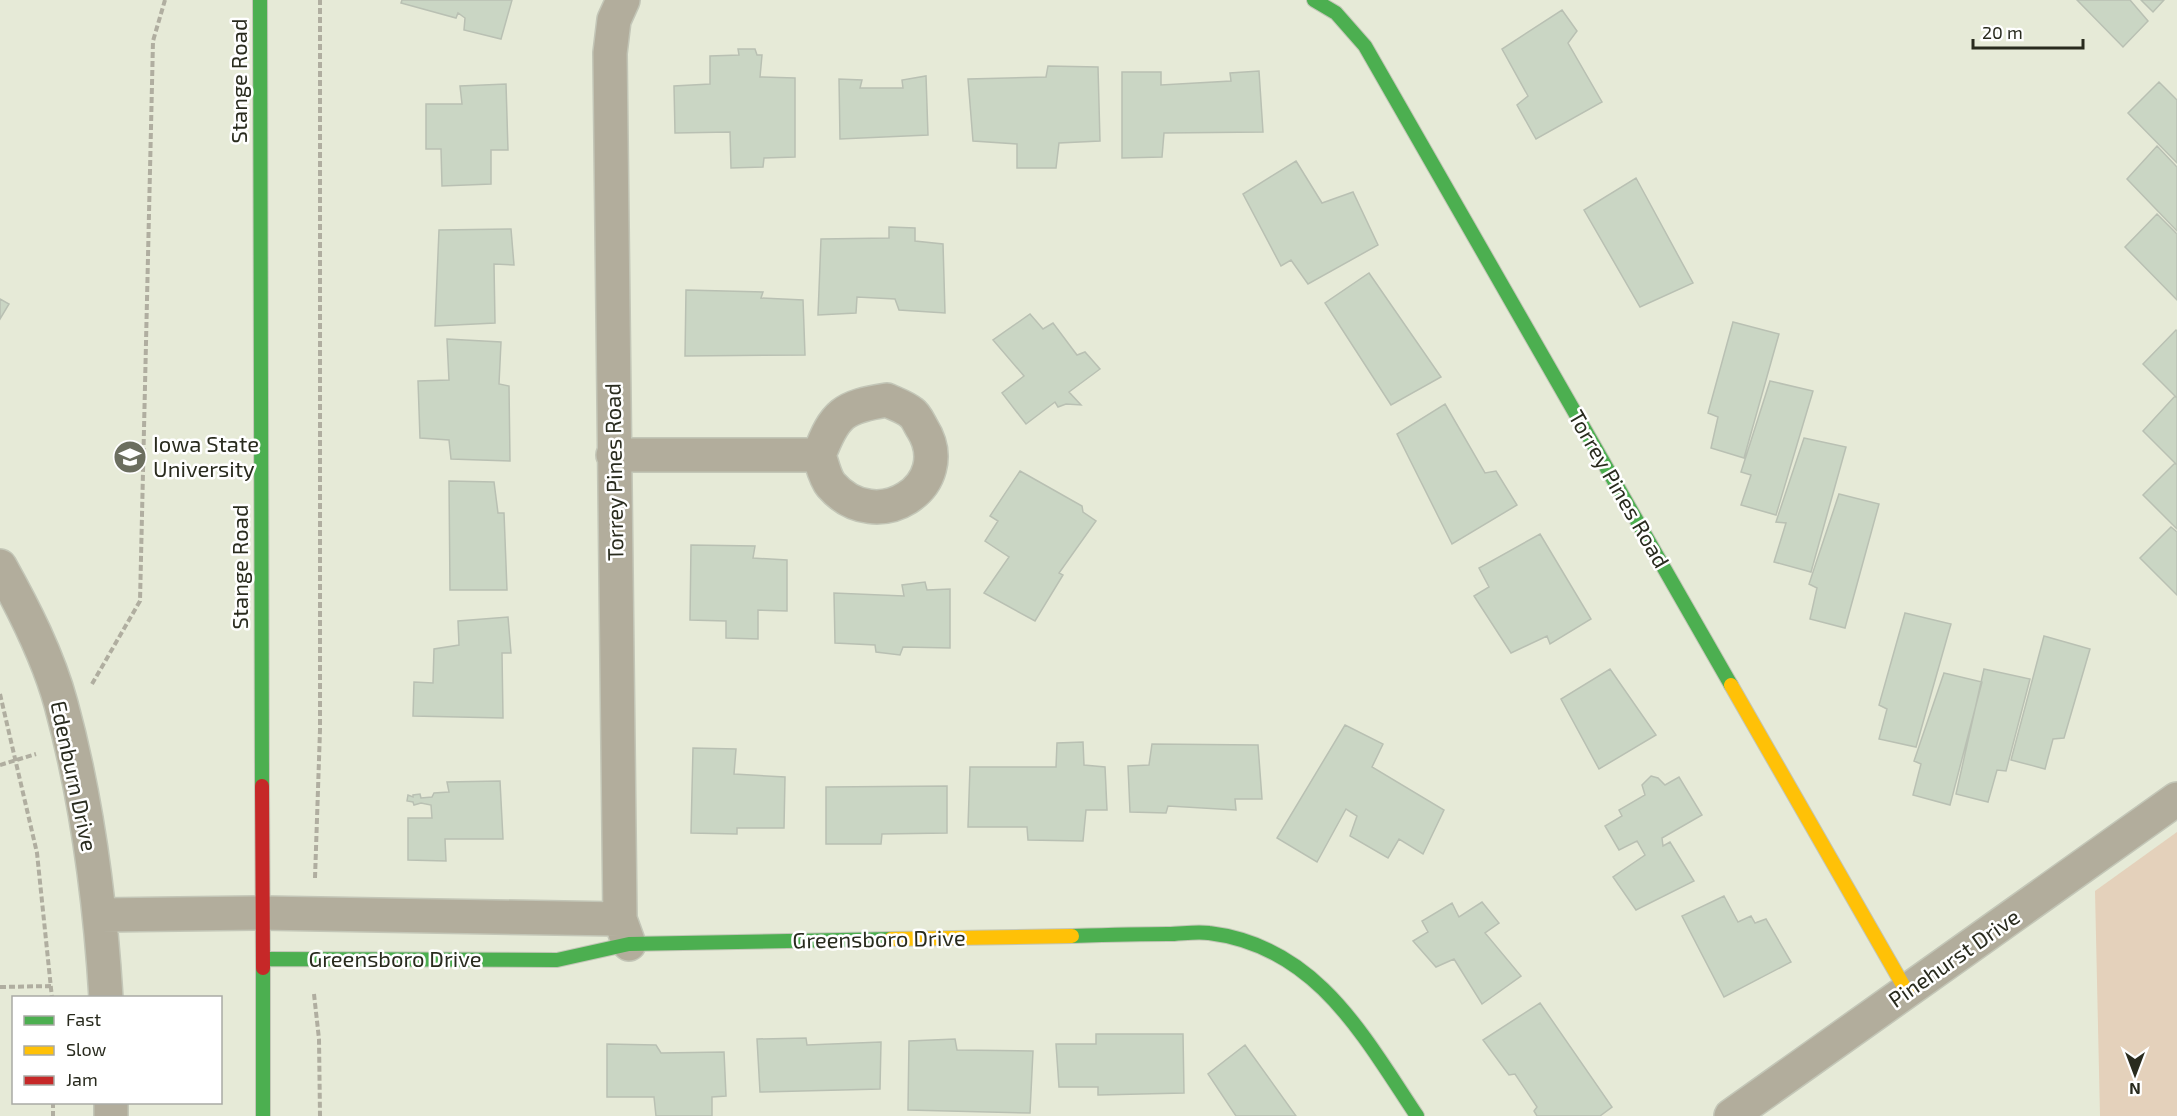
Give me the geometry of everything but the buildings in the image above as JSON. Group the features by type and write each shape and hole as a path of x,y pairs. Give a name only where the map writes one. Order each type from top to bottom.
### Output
{"street":[{"name":"Stange Road","path":"260,0 264,1116"},
{"name":"Torrey Pines Road","path":"623,0 614,20 610,53 613,455 625,932"},
{"name":"Torrey Pines Road","path":"1314,0 1336,14 1365,46 1907,992"},
{"path":"613,455 819,455"},
{"name":"Edenburn Drive","path":"0,566 24,609 60,702 101,915 106,996"},
{"name":"Pinehurst Drive","path":"1731,1116 2177,799"},
{"name":"Greensboro Drive","path":"101,915 262,913 625,932 1209,933 1264,948 1311,975 1338,1002 1417,1116"},
{"name":"Greensboro Drive","path":"263,959 557,960 625,932"}],"path":[{"path":"66,728 140,601 153,41 165,0"},
{"path":"315,883 320,730 320,0"},
{"path":"0,694 37,853 52,996"},
{"path":"313,985 319,1039 320,1116"},
{"path":"0,987 52,986"}],"shaded area":[{"path":"2177,832 2177,1116 2100,1116 2095,891"}],"traffic: fast":[{"path":"260,0 262,786"},
{"path":"1314,0 1336,13 1365,46 1731,685"},
{"path":"1072,936 1204,932 1246,941 1279,956 1308,975 1333,999 1377,1055 1417,1116"},
{"path":"263,959 557,960 629,944 891,939"},
{"path":"263,968 263,1116"}],"traffic: slow":[{"path":"1731,685 1907,992"},
{"path":"891,939 1072,936"}],"traffic: jam":[{"path":"262,786 263,968"}],"place":[{"name":"Iowa State University","path":"130,457"}]}
